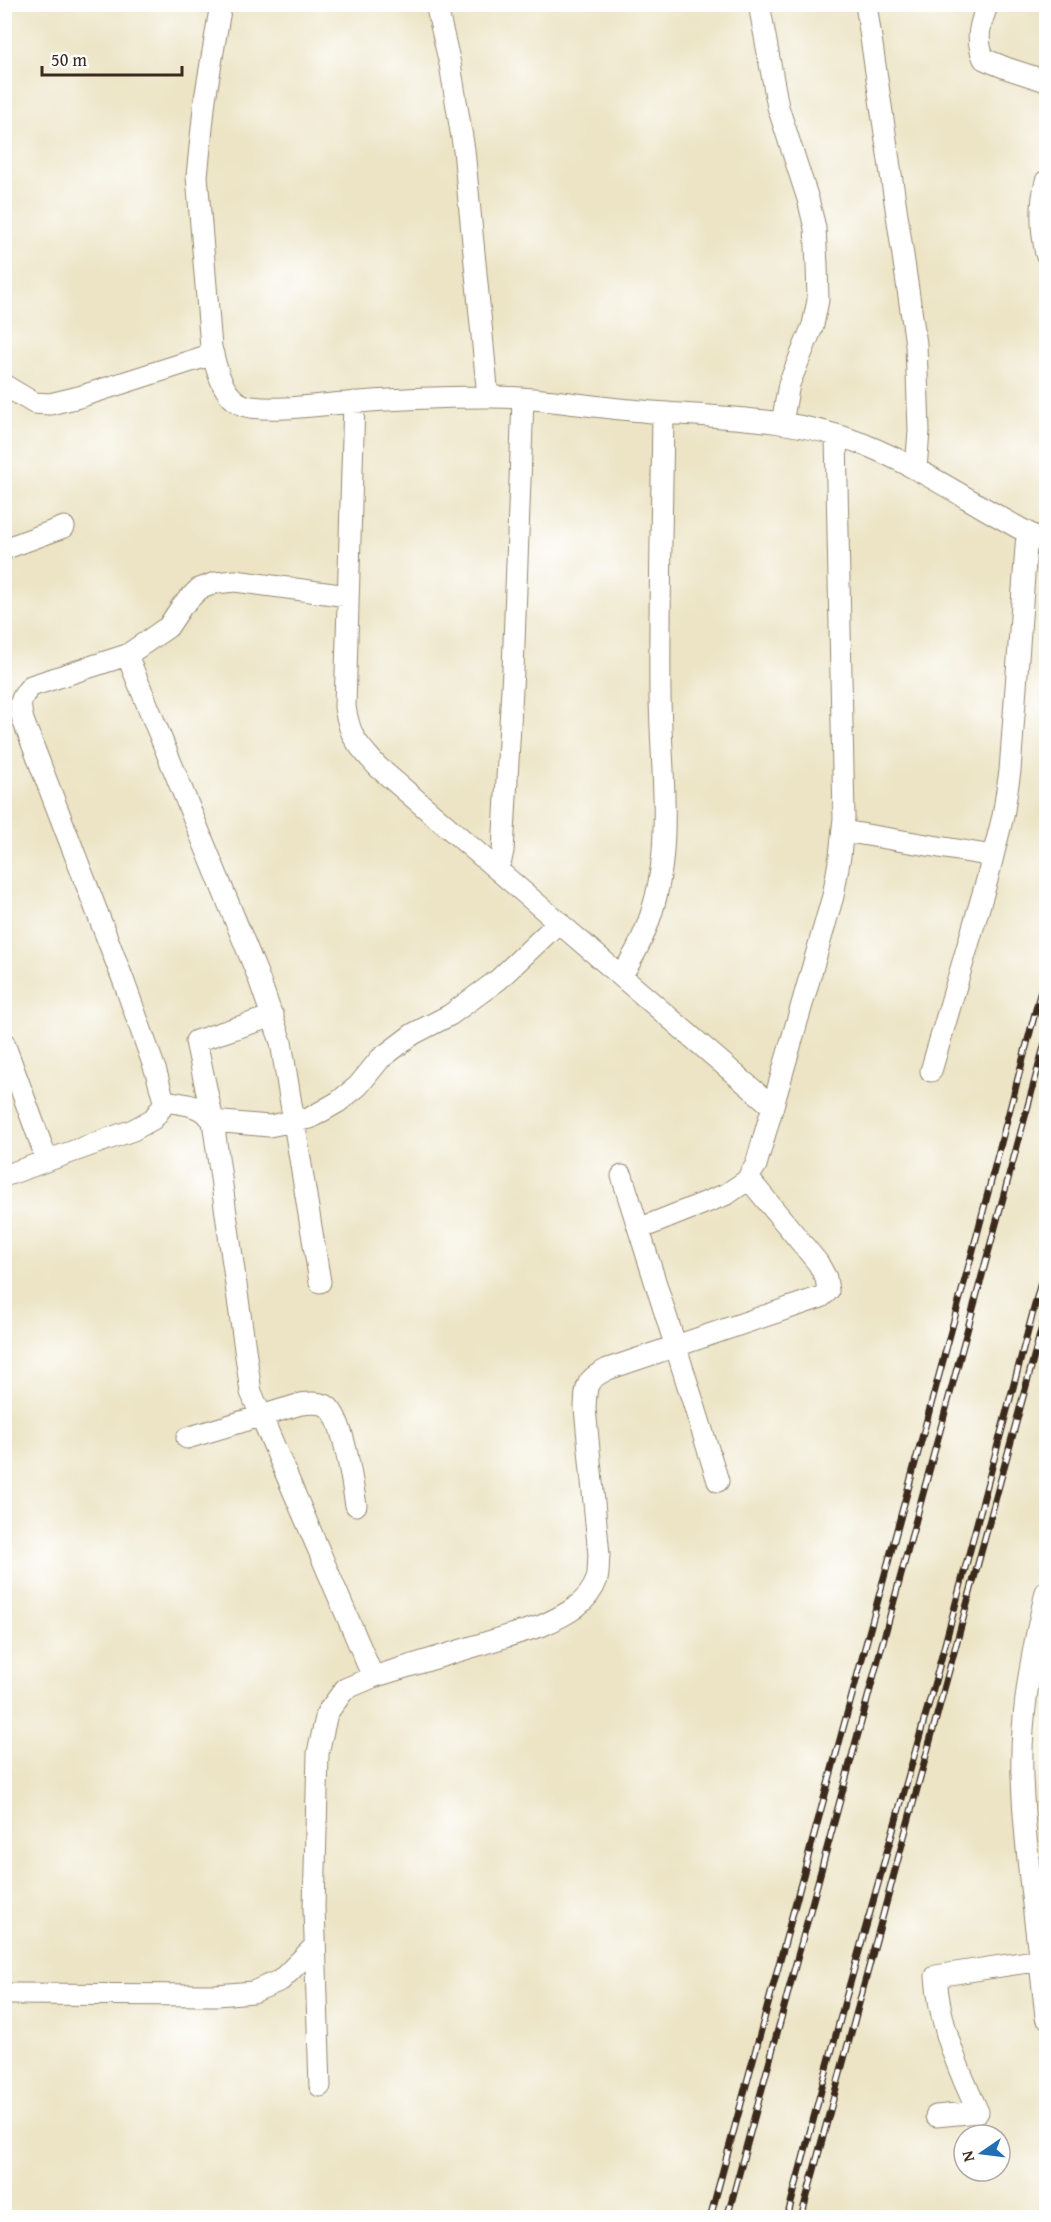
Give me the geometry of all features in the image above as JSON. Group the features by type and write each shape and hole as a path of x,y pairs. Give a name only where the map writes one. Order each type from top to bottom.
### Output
{"street":[{"path":"221,4 197,176 202,252 213,354 218,374 231,398 248,407 284,408 354,402 488,397 782,423 862,443 916,469 1027,533 1047,542"},
{"path":"436,4 450,64 464,150 488,397"},
{"path":"759,4 777,107 813,218 817,265 818,300 813,325 789,384 782,423"},
{"path":"866,4 916,344 919,431 916,469"},
{"path":"988,4 979,34 979,48 984,59 1047,81"},
{"path":"1047,181 1042,207 1042,230 1047,254"},
{"path":"4,385 34,403 50,404 79,397 213,354"},
{"path":"496,868 501,860 505,835 523,399"},
{"path":"354,402 345,707 348,727 354,741 378,767 772,1106"},
{"path":"621,976 634,957 645,933 655,901 663,859 664,798 660,694 663,413"},
{"path":"639,1229 727,1194 748,1178 756,1165 822,941 833,896 843,831 836,436"},
{"path":"4,549 64,527"},
{"path":"930,1071 993,856 1011,771 1027,533"},
{"path":"4,1176 133,1130 153,1119 164,1101 124,982 14,695 32,686 127,655 168,627 182,606 199,589 215,583 235,582 348,596"},
{"path":"127,655 273,1016 281,1042 320,1282"},
{"path":"843,831 993,856"},
{"path":"164,1101 192,1105 206,1112 213,1121 269,1126 310,1118 338,1102 358,1086 380,1059 413,1034 450,1015 498,980 559,922"},
{"path":"273,1016 196,1041 213,1121 251,1392 373,1677"},
{"path":"4,1043 47,1161"},
{"path":"622,1176 718,1481"},
{"path":"320,2086 314,1908 318,1753 327,1713 345,1689 373,1677 541,1626 567,1615 584,1600 596,1579 599,1555 585,1408 586,1387 593,1377 608,1369 794,1307 821,1297 828,1291 826,1278 818,1263 748,1178"},
{"path":"187,1438 301,1404 315,1403 327,1406 334,1414 340,1430 356,1505"},
{"path":"1047,1592 1041,1638 1024,1709 1022,1776 1047,2017"},
{"path":"4,1994 217,1995 254,1992 281,1980 315,1946"},
{"path":"936,2116 978,2112 950,2046 938,1999 936,1976 1040,1960"}],"railway":[{"path":"710,2218 973,1250 1046,971"},
{"path":"727,2218 1046,1039"},
{"path":"787,2218 845,2001 936,1678 1046,1263"},
{"path":"801,2218 1046,1312"}]}
